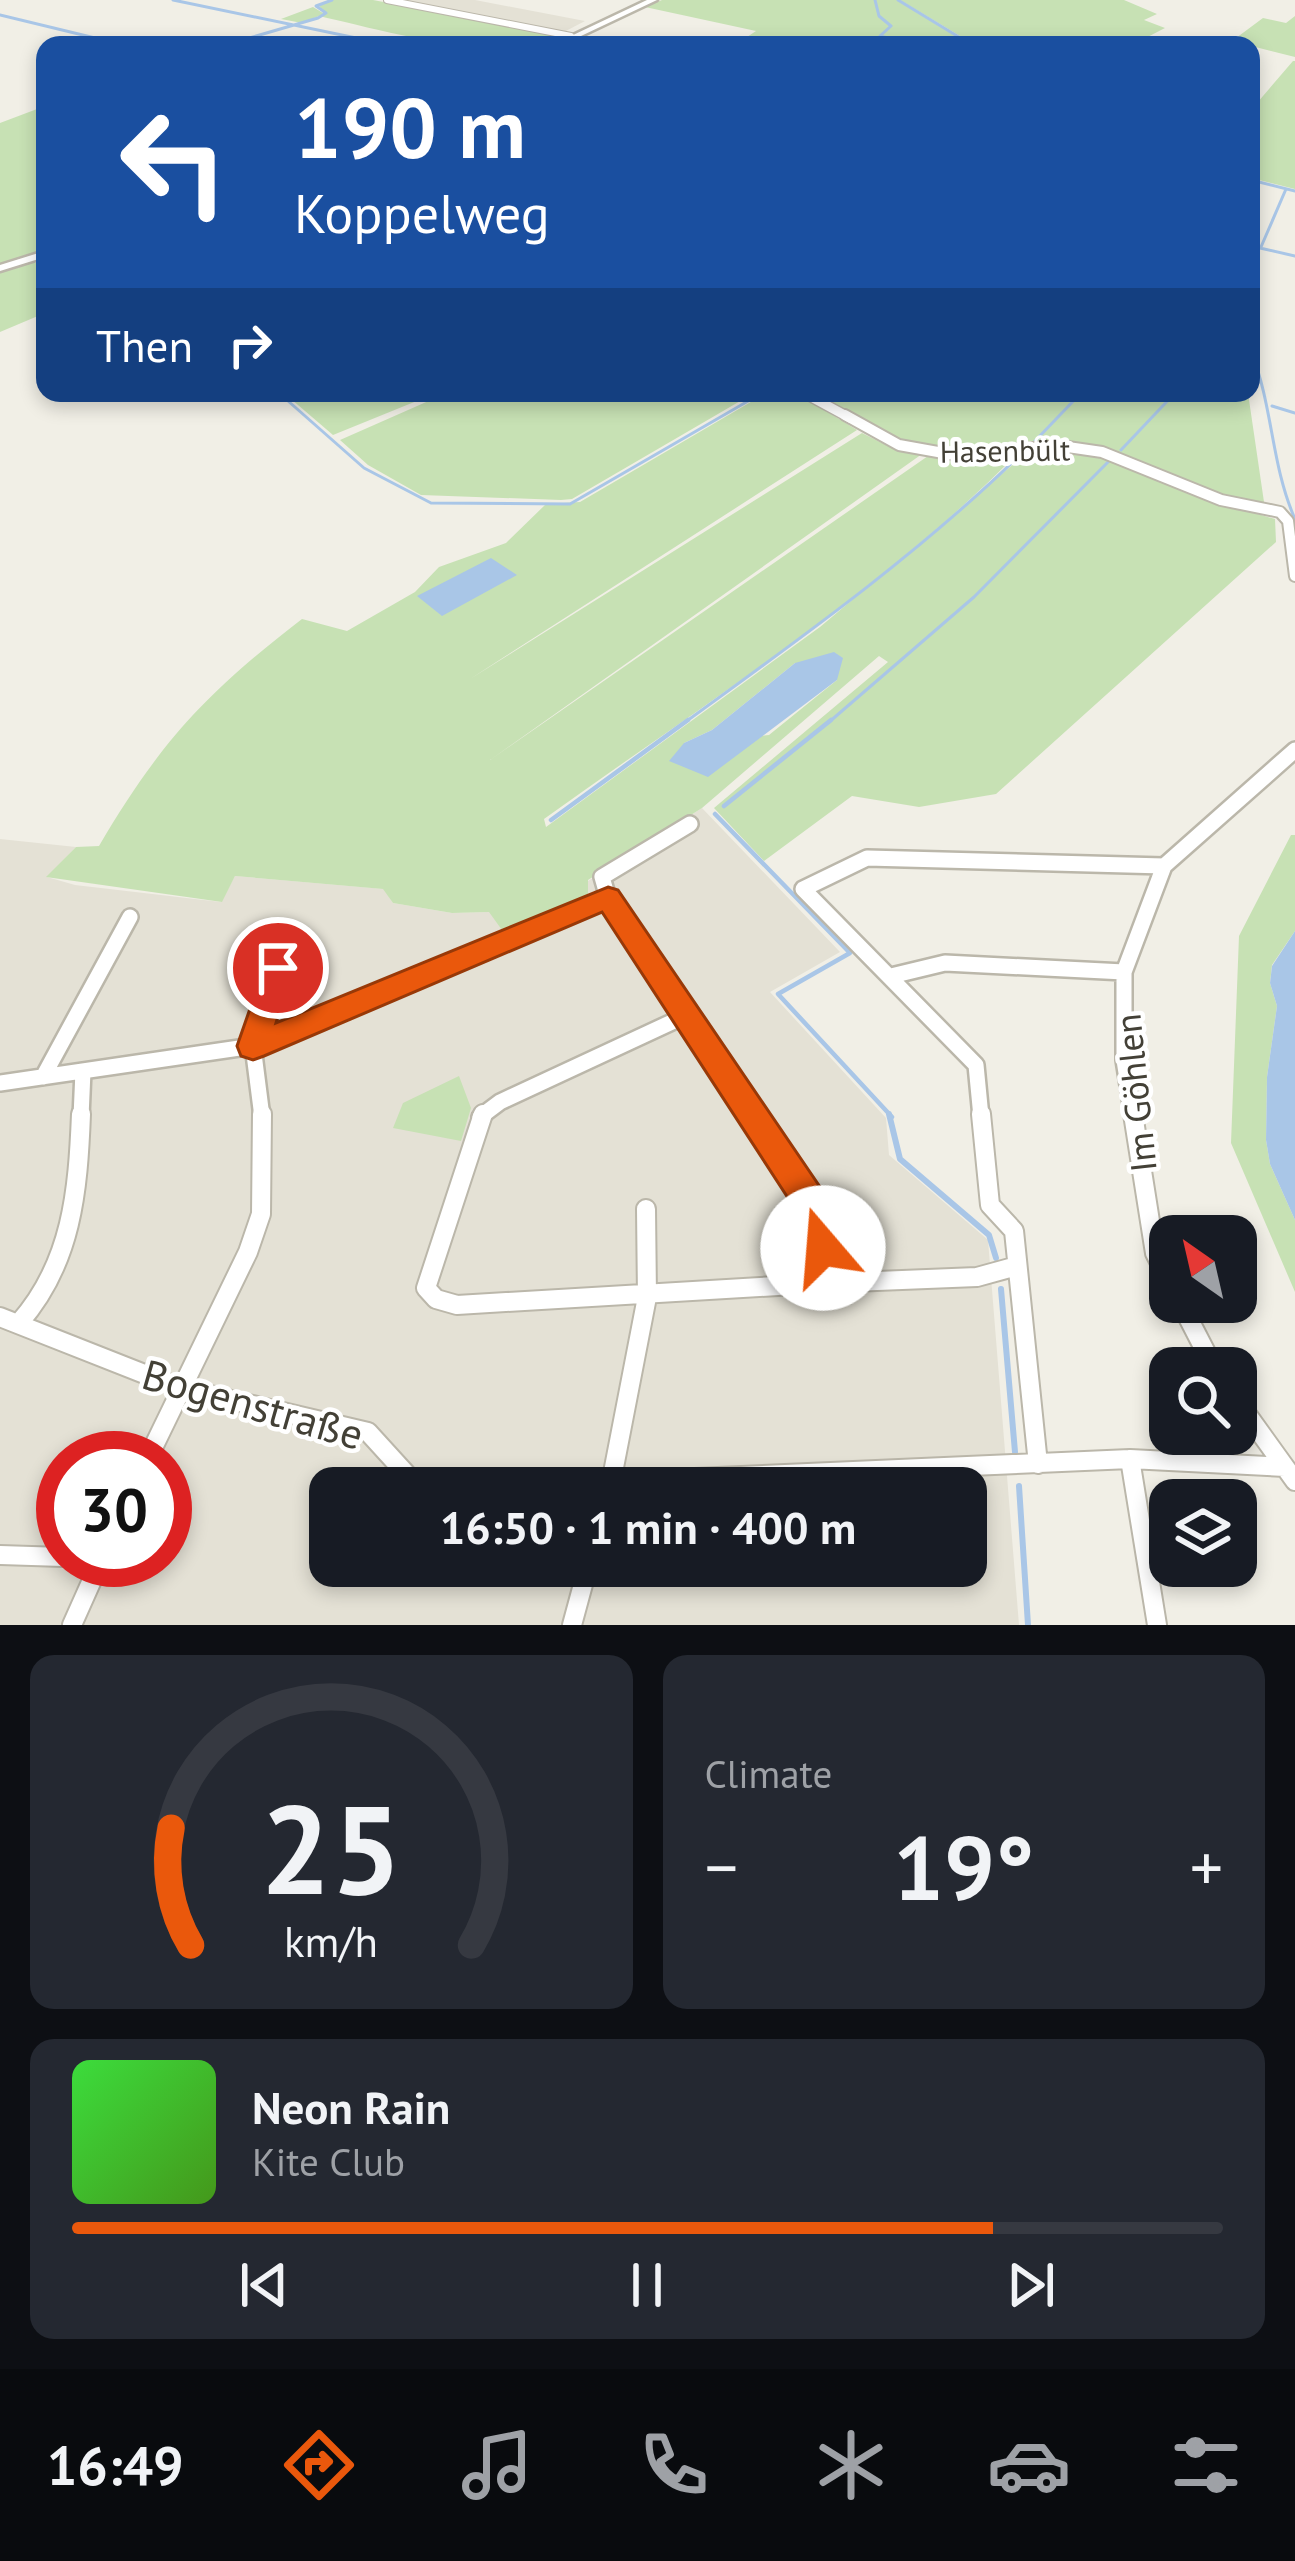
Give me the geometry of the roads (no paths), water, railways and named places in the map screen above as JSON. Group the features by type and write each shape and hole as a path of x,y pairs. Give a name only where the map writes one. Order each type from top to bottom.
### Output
{"street":[{"path":"387,0 571,36 653,0"},
{"path":"0,268 36,257"},
{"name":"Hasenbült","path":"820,402 899,445 950,454 1060,446 1102,452 1221,500 1280,512 1288,521 1295,576"},
{"name":"Im Göhlen","path":"1149,1216 1124,1060 1124,972 1164,866 1295,750"},
{"path":"690,824 602,877 608,898 818,1214 826,1283"},
{"path":"1038,1464 1014,1232 989,1205 976,1065 803,889 867,857 1164,866"},
{"path":"0,1083 253,1046 608,898"},
{"path":"43,1077 130,917"},
{"path":"891,976 945,964 1124,972"},
{"path":"160,1431 248,1252 261,1214 265,1137 253,1046 278,968"},
{"path":"686,1016 500,1102 480,1116 426,1288 436,1299 457,1306 647,1297 976,1277 1017,1266"},
{"path":"10,1320 36,1309 70,1227 83,1071"},
{"path":"614,1467 647,1297 646,1209"},
{"name":"Bogenstraße","path":"10,1320 180,1388 368,1432 389,1446 397,1467"},
{"path":"1257,1428 1290,1474"},
{"path":"1130,1459 1156,1625"},
{"path":"987,1467 1130,1459 1290,1474"},
{"path":"0,1555 36,1556"},
{"path":"72,1625 89,1587"},
{"path":"572,1625 582,1587"}],"water":[{"path":"491,558 517,575 442,616 417,596"},
{"path":"834,652 843,658 837,680 708,777 669,761 684,743 712,730 795,663"},
{"path":"1295,931 1295,1220 1270,1164 1266,1140 1267,1077 1277,1006 1270,983 1272,966"}],"waterway":[{"path":"173,0 294,25"},
{"path":"294,25 326,13 316,6 332,0"},
{"path":"875,0 879,16 891,26 880,36"},
{"path":"898,0 957,36"},
{"path":"0,15 87,36"},
{"path":"256,36 294,25"},
{"path":"294,25 347,36"},
{"path":"1260,182 1295,191"},
{"path":"1260,247 1286,189"},
{"path":"1260,248 1295,256"},
{"path":"1260,380 1295,519"},
{"path":"289,402 364,468 431,503 570,504 746,402"},
{"path":"1035,441 1072,402"},
{"path":"1121,450 1166,402"},
{"path":"1272,406 1295,413"},
{"path":"684,723 901,560 1023,452"},
{"path":"828,723 974,597 1112,458"},
{"path":"551,820 688,720"},
{"path":"724,806 831,720"},
{"path":"715,814 850,953 778,994 892,1117"},
{"path":"889,1114 900,1159 989,1235 996,1258"},
{"path":"1001,1289 1015,1452"},
{"path":"1019,1486 1028,1625"}]}
